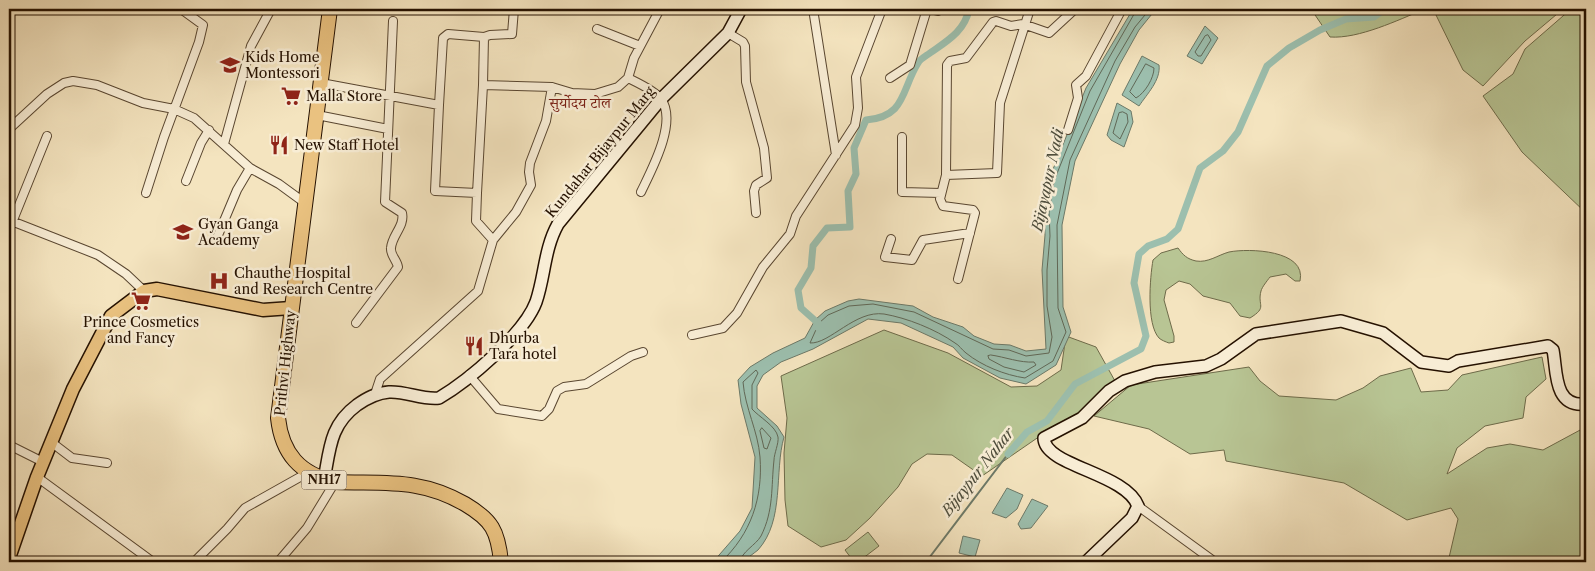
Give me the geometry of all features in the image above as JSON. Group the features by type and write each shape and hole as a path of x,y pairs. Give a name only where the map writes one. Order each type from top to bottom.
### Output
{"highway":[{"name":"Prithvi Highway","path":"330,9 318,115 291,308 278,418 279,430 289,456 309,472 330,481 414,484 437,490 483,516 490,522 497,538 501,562"}],"main road":[{"name":"Kundahar Bijaypur Marg","path":"375,394 390,392 438,398 502,349 515,334 536,302 549,246 558,224 661,99 728,33 741,9"},
{"path":"9,558 37,476 73,389 111,316 144,291 157,288 263,310 291,308"},
{"path":"1086,562 1132,518 1138,506 1130,494 1117,484 1055,456 1045,446 1044,438 1082,418 1110,391 1125,381 1155,372 1206,366 1221,359 1256,334 1341,321 1383,334 1421,362 1449,366 1458,361 1548,346 1553,350 1555,380 1560,391 1574,403 1586,404"},
{"path":"330,481 331,440 338,424 352,409 375,394"}],"street":[{"path":"146,193 199,42 203,25 180,9"},
{"path":"224,144 251,46 271,9"},
{"path":"477,194 435,191 439,105 445,35 484,37 512,34 514,9"},
{"path":"483,85 552,87 572,93 595,94 618,87 628,78 640,46 660,9"},
{"path":"812,9 836,155"},
{"path":"692,335 723,328 737,313 764,268 790,234 796,216 855,125 858,116 856,77 882,9"},
{"path":"890,78 910,65 928,9 938,11"},
{"path":"946,176 997,173 1000,103 1030,9"},
{"path":"958,279 975,213 973,210 943,206 940,199 946,176 948,62 966,58 993,22 996,21 1011,26 1024,24 1049,32 1075,9"},
{"path":"1068,130 1078,98 1076,85 1086,76 1122,9"},
{"path":"356,323 398,266 392,256 391,247 404,220 402,213 385,202 393,21"},
{"path":"597,29 640,46"},
{"path":"728,33 743,42 745,46 746,82 766,158 766,178 756,185 754,191 756,213"},
{"path":"484,37 476,221 493,240"},
{"path":"628,78 641,84 661,99 666,122 659,154 641,192"},
{"path":"9,130 56,87 73,81 97,85 143,103 174,109 194,118 250,168 279,184 305,203"},
{"path":"321,83 439,105"},
{"path":"375,394 380,379 478,291 493,240 516,212 531,184 530,163 546,121 552,87"},
{"path":"318,115 388,129"},
{"path":"186,181 201,142 209,130"},
{"path":"9,230 14,222 47,136"},
{"path":"902,137 902,192 941,193"},
{"path":"216,240 236,190 250,168"},
{"path":"14,222 98,255 126,274 144,291"},
{"path":"891,239 885,257 912,260 924,236 970,233"},
{"path":"469,375 498,409 542,416 549,409 557,391 564,387 586,384 631,356 643,352"},
{"path":"51,442 72,458 107,462"},
{"path":"9,445 43,462"},
{"path":"194,562 227,530 245,508 309,472"},
{"path":"37,476 153,562"},
{"path":"278,562 307,528 330,481"},
{"path":"1138,506 1215,562"}],"shaded area":[{"path":"1311,9 1425,9 1366,32 1341,37 1330,37"},
{"path":"1425,9 1563,9 1525,41 1483,86 1463,70 1435,13"},
{"path":"1571,9 1586,9 1586,213 1522,152 1483,96 1513,74 1525,49"},
{"path":"1178,248 1188,258 1200,261 1238,251 1250,250 1275,253 1295,263 1300,271 1300,281 1295,281 1286,274 1270,277 1261,291 1260,309 1250,318 1240,316 1230,303 1203,296 1190,284 1179,281 1166,290 1164,300 1174,336 1174,342 1169,343 1159,338 1152,322 1150,300 1151,277 1153,260 1161,253"},
{"path":"884,330 948,353 1011,387 1037,386 1061,370 1066,336 1096,347 1115,381 1078,415 1043,434 982,476 952,455 927,454 912,464 898,487 870,518 846,540 821,547 788,526 785,500 784,453 787,418 781,376"},
{"path":"1542,357 1546,379 1526,397 1523,418 1485,426 1457,448 1447,474 1487,448 1510,444 1543,450 1582,429 1586,439 1586,562 1448,562 1458,519 1451,508 1407,520 1344,483 1226,461 1224,450 1190,454 1149,429 1094,416 1131,385 1249,367 1260,381 1279,396 1336,400 1363,388 1380,376 1411,368 1421,392 1448,390 1462,375"},
{"path":"868,532 879,546 858,562 854,562 845,550"}],"water":[{"path":"1133,9 1156,9 1139,30 1120,64 1075,161 1062,225 1063,307 1071,332 1056,365 1026,384 1000,378 963,358 953,347 901,323 868,319 813,349 781,362 763,375 757,386 757,408 777,426 784,437 772,525 758,550 743,562 713,562 740,531 752,508 755,457 741,404 738,380 750,367 773,353 805,338 815,320 825,311 848,301 859,299 913,306 933,317 963,327 974,336 994,344 1010,345 1026,351 1046,349 1042,270 1045,235 1044,211 1049,179 1086,88"},
{"path":"1205,26 1218,38 1202,64 1187,56"},
{"path":"1142,56 1159,65 1159,71 1153,87 1139,106 1122,95"},
{"path":"1117,103 1131,111 1133,122 1124,147 1111,140 1107,135"},
{"path":"1007,488 1023,495 1017,509 1006,518 992,513"},
{"path":"1032,499 1048,506 1031,528 1021,529 1018,524"},
{"path":"963,536 980,540 975,557 959,553"}],"waterway":[{"path":"817,327 819,324 801,308 798,290 811,268 813,246 827,228 850,227 848,191 856,174 854,148 866,120 879,118 889,114 896,108 919,62 954,35 964,23 969,9"},
{"name":"Bijaypur Nahar","path":"1008,454 1027,432 1047,421 1075,384 1141,349 1146,336 1134,283 1139,254 1148,246 1167,239 1178,229 1200,168 1223,151 1238,132 1267,66 1289,48 1320,30 1346,19 1374,17 1385,9"},
{"name":"Bijaypur Nahar","path":"926,562 1008,454"}],"place":[{"name":"Kids Home Montessori","path":"230,65"},
{"name":"Malla Store","path":"291,96"},
{"name":"New Staff Hotel","path":"279,145"},
{"name":"Gyan Ganga Academy","path":"183,232"},
{"name":"Chauthe Hospital and Research Centre","path":"219,281"},
{"name":"Prince Cosmetics and Fancy","path":"141,301"},
{"name":"Dhurba Tara hotel","path":"474,346"}],"district":[{"name":"सुर्योदय टोल","path":"580,103"}],"water label":[{"name":"Bijayapur Nadi","path":"1048,180"}]}
